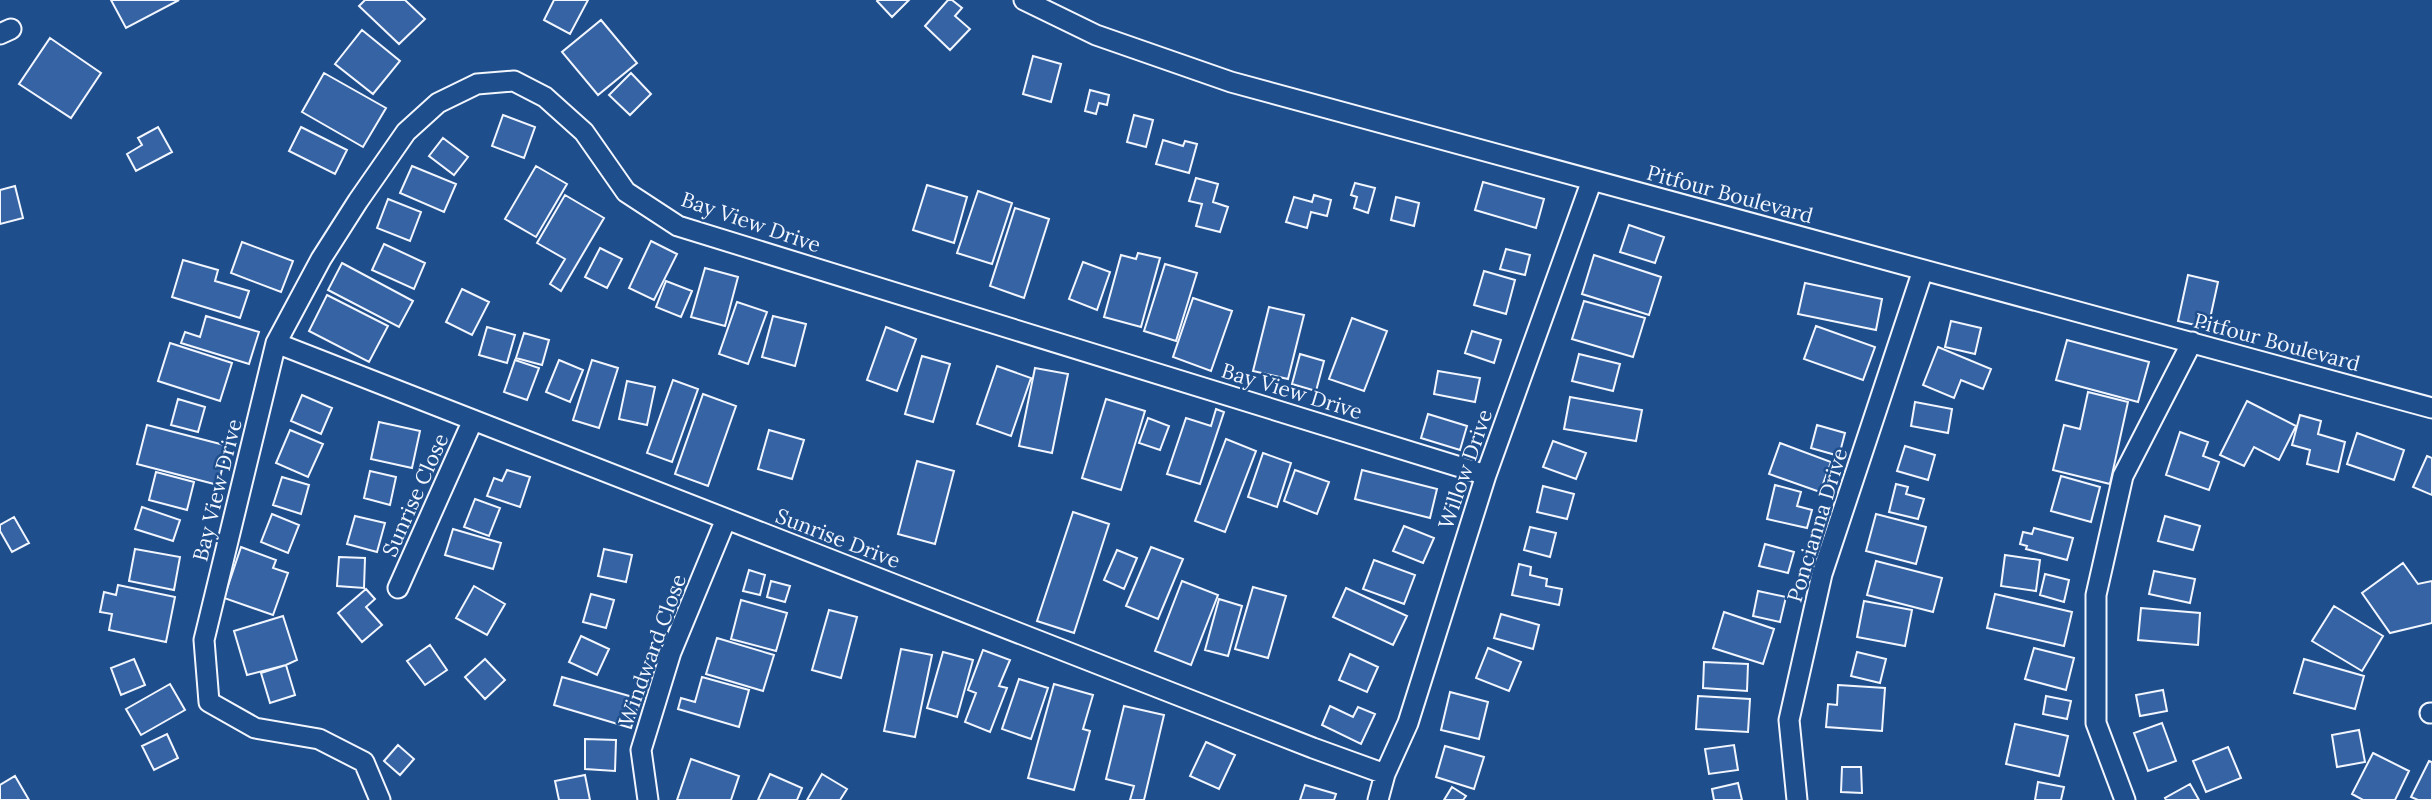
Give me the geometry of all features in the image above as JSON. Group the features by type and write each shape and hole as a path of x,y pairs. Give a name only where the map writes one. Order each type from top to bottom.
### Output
{"street":[{"name":"Pitfour Boulevard","path":"1024,0 1096,35 1231,82 2432,408"},
{"name":"Bay View Drive","path":"380,800 364,762 319,739 255,728 209,702 204,640 276,344 321,259 406,132 438,103 477,84 514,81 545,97 584,132 625,192 678,226 1486,475"},
{"name":"Willow Drive","path":"1378,800 1385,774 1408,723 1486,475 1592,180"},
{"name":"Poncianna Drive","path":"1797,800 1789,720 1822,574 1923,270"},
{"path":"2125,800 2096,723 2096,595 2123,476 2192,342"},
{"name":"Sunrise Drive","path":"276,344 1385,774"},
{"name":"Sunrise Close","path":"398,588 473,420"},
{"name":"Windward Close","path":"648,800 640,750 671,652 726,519"}],"building":[{"path":"111,0 179,0 126,28"},
{"path":"365,0 405,0 425,19 399,44 359,6"},
{"path":"554,0 588,0 570,34 544,20"},
{"path":"878,0 909,0 892,17"},
{"path":"948,0 962,8 955,16 970,29 950,50 925,26"},
{"path":"601,20 637,63 598,95 562,52"},
{"path":"362,30 400,61 373,94 335,64"},
{"path":"50,38 101,73 71,118 19,84"},
{"path":"1033,56 1061,64 1051,102 1023,94"},
{"path":"324,73 386,108 363,147 302,112"},
{"path":"631,73 651,94 630,115 609,95"},
{"path":"1090,90 1109,95 1107,105 1099,103 1096,114 1085,111"},
{"path":"503,115 535,127 524,158 492,146"},
{"path":"1134,115 1153,120 1146,147 1127,142"},
{"path":"158,127 172,152 136,171 127,154 142,145 138,138"},
{"path":"301,127 347,150 335,174 289,151"},
{"path":"443,138 468,157 454,175 429,156"},
{"path":"1163,140 1183,146 1185,141 1197,144 1189,173 1156,164"},
{"path":"412,166 456,184 444,212 400,193"},
{"path":"536,166 567,184 536,237 505,219"},
{"path":"1196,178 1218,184 1213,202 1228,207 1220,232 1196,226 1202,204 1189,201"},
{"path":"1483,182 1544,199 1536,228 1475,210"},
{"path":"1355,183 1375,188 1368,213 1354,208 1357,197 1351,195"},
{"path":"927,185 967,197 954,243 913,230"},
{"path":"15,186 23,218 0,224 0,190"},
{"path":"978,191 1012,203 992,264 957,253"},
{"path":"565,195 604,218 561,291 550,284 565,259 537,243"},
{"path":"1314,195 1331,200 1327,216 1311,212 1307,228 1286,222 1294,197 1312,202"},
{"path":"1396,197 1419,203 1414,226 1391,220"},
{"path":"388,199 421,212 410,241 377,228"},
{"path":"1015,208 1049,219 1024,298 990,286"},
{"path":"1629,225 1664,237 1655,263 1620,252"},
{"path":"651,241 677,254 654,300 629,288"},
{"path":"242,242 293,261 281,292 231,273"},
{"path":"384,244 425,263 414,289 372,270"},
{"path":"600,248 622,259 607,288 585,277"},
{"path":"1506,249 1530,255 1525,275 1500,269"},
{"path":"1138,253 1160,258 1141,327 1104,317 1121,255 1136,259"},
{"path":"1594,255 1661,277 1649,315 1582,294"},
{"path":"183,260 218,270 215,281 249,291 240,318 172,297"},
{"path":"1083,262 1110,272 1097,310 1069,299"},
{"path":"342,263 413,301 399,327 328,290"},
{"path":"1165,264 1197,273 1176,341 1144,331"},
{"path":"705,268 738,277 725,326 691,317"},
{"path":"1484,271 1515,280 1506,314 1474,305"},
{"path":"2188,275 2218,282 2208,328 2178,321"},
{"path":"666,281 692,291 681,317 656,307"},
{"path":"1805,283 1882,299 1876,330 1798,314"},
{"path":"462,289 489,302 472,335 446,322"},
{"path":"327,295 388,326 369,362 309,331"},
{"path":"1193,298 1232,311 1211,371 1173,357"},
{"path":"1584,301 1645,318 1633,357 1572,339"},
{"path":"737,302 767,312 748,364 719,354"},
{"path":"1269,307 1304,315 1288,379 1253,371"},
{"path":"206,316 259,332 249,364 181,343 185,332 200,337"},
{"path":"773,316 806,324 795,366 762,357"},
{"path":"1352,318 1387,331 1364,391 1329,379"},
{"path":"1951,321 1981,328 1975,354 1945,347"},
{"path":"1816,326 1875,347 1863,380 1804,359"},
{"path":"487,327 515,335 507,363 479,355"},
{"path":"886,327 916,339 897,391 867,380"},
{"path":"1472,331 1501,340 1494,363 1465,353"},
{"path":"524,333 549,340 542,365 516,358"},
{"path":"2067,340 2149,362 2138,402 2056,380"},
{"path":"170,343 232,363 220,401 158,381"},
{"path":"1938,347 1991,369 1983,389 1961,380 1954,398 1923,385"},
{"path":"1300,354 1324,361 1316,391 1292,384"},
{"path":"1579,354 1620,364 1613,391 1572,381"},
{"path":"922,356 950,364 933,422 905,414"},
{"path":"515,360 539,368 527,400 504,392"},
{"path":"559,360 583,370 570,402 546,392"},
{"path":"592,360 618,368 599,428 573,420"},
{"path":"997,366 1031,378 1011,436 977,424"},
{"path":"1035,368 1068,374 1052,453 1019,446"},
{"path":"1438,371 1480,378 1475,402 1434,394"},
{"path":"673,380 698,389 672,462 647,453"},
{"path":"627,381 655,387 647,425 619,419"},
{"path":"2088,392 2128,402 2110,484 2053,470 2064,425 2080,429"},
{"path":"703,394 736,406 708,486 675,474"},
{"path":"302,395 332,408 321,434 291,421"},
{"path":"1570,397 1642,410 1636,441 1564,429"},
{"path":"178,399 205,407 198,432 171,425"},
{"path":"1106,399 1145,411 1121,490 1082,478"},
{"path":"2247,401 2296,426 2279,460 2254,447 2244,466 2220,455"},
{"path":"1915,402 1952,409 1948,433 1911,426"},
{"path":"1216,409 1224,412 1200,484 1167,474 1186,418 1211,426"},
{"path":"1428,414 1467,426 1460,450 1421,438"},
{"path":"2300,415 2321,421 2318,434 2345,442 2338,472 2307,464 2310,450 2292,445"},
{"path":"1148,418 1169,426 1160,450 1139,443"},
{"path":"379,422 420,431 412,468 371,459"},
{"path":"147,425 228,446 218,485 137,464"},
{"path":"1817,425 1845,433 1839,456 1811,448"},
{"path":"290,430 323,444 308,477 276,463"},
{"path":"769,430 804,440 792,479 758,469"},
{"path":"2180,432 2208,442 2203,456 2219,462 2209,490 2166,475"},
{"path":"2357,433 2404,450 2394,480 2347,464"},
{"path":"1226,439 1256,451 1225,532 1195,521"},
{"path":"1553,441 1586,453 1576,479 1543,467"},
{"path":"1780,443 1831,462 1820,492 1769,474"},
{"path":"1905,446 1935,455 1928,480 1897,471"},
{"path":"1263,453 1291,463 1277,507 1248,497"},
{"path":"2427,456 2432,458 2432,495 2413,487"},
{"path":"917,461 954,471 935,544 898,534"},
{"path":"507,470 530,477 520,507 487,496 494,478 502,481"},
{"path":"1295,470 1329,482 1317,514 1284,501"},
{"path":"1362,470 1437,489 1430,518 1355,499"},
{"path":"370,471 396,477 390,505 364,498"},
{"path":"156,472 194,482 187,510 149,500"},
{"path":"2061,476 2100,487 2091,522 2051,511"},
{"path":"282,477 309,485 301,514 273,505"},
{"path":"1896,484 1908,487 1906,494 1924,499 1918,519 1889,512"},
{"path":"1775,485 1801,492 1797,506 1812,510 1807,528 1767,519"},
{"path":"1543,486 1574,494 1567,519 1537,512"},
{"path":"475,499 500,508 489,536 464,527"},
{"path":"142,507 180,520 173,541 135,529"},
{"path":"1073,512 1109,524 1074,633 1037,621"},
{"path":"272,514 299,525 288,553 261,542"},
{"path":"1876,514 1926,527 1916,564 1866,551"},
{"path":"355,516 385,523 377,552 347,544"},
{"path":"2165,516 2200,526 2193,550 2158,541"},
{"path":"14,517 29,543 12,552 0,531 0,525"},
{"path":"1404,526 1434,538 1423,563 1393,551"},
{"path":"1530,527 1556,533 1550,557 1524,550"},
{"path":"2034,528 2073,538 2067,560 2026,549 2027,546 2020,544 2023,532 2032,534"},
{"path":"453,529 501,543 493,569 445,555"},
{"path":"1765,544 1794,552 1788,573 1759,566"},
{"path":"241,547 276,560 273,568 288,573 273,615 224,598"},
{"path":"1151,547 1183,559 1158,619 1126,606"},
{"path":"135,549 180,557 174,590 129,581"},
{"path":"604,549 632,555 626,582 598,576"},
{"path":"1117,550 1137,558 1124,589 1104,580"},
{"path":"2005,555 2040,560 2036,591 2001,586"},
{"path":"339,557 365,558 364,588 337,586"},
{"path":"1374,560 1415,575 1404,604 1363,589"},
{"path":"1876,561 1942,578 1933,612 1867,595"},
{"path":"2403,563 2418,584 2432,581 2432,623 2390,633 2362,593"},
{"path":"1519,564 1531,567 1530,575 1547,579 1546,586 1562,589 1559,605 1512,595"},
{"path":"749,570 765,575 760,595 743,591"},
{"path":"2154,571 2195,579 2190,603 2149,594"},
{"path":"2045,574 2069,580 2064,602 2040,595"},
{"path":"771,581 790,586 785,602 767,597"},
{"path":"1182,581 1218,595 1191,665 1155,651"},
{"path":"118,585 175,597 166,642 109,630 112,614 100,612 104,592 116,595"},
{"path":"474,586 505,604 487,635 456,618"},
{"path":"1253,587 1286,596 1268,658 1235,649"},
{"path":"1346,588 1407,616 1393,645 1333,617"},
{"path":"366,589 375,599 366,607 382,625 362,642 338,613"},
{"path":"1758,591 1786,597 1780,622 1753,616"},
{"path":"591,594 614,600 606,628 583,622"},
{"path":"1995,594 2072,612 2064,646 1987,628"},
{"path":"1219,599 1242,606 1228,656 1205,650"},
{"path":"741,600 787,613 776,651 731,639"},
{"path":"1864,601 1912,610 1905,646 1857,637"},
{"path":"2334,606 2383,636 2362,671 2312,641"},
{"path":"2141,608 2200,613 2198,645 2138,640"},
{"path":"829,610 857,617 841,678 812,670"},
{"path":"1724,612 1774,629 1763,664 1713,648"},
{"path":"1501,614 1539,625 1533,649 1494,638"},
{"path":"283,616 297,660 247,675 234,631"},
{"path":"581,636 609,649 597,675 569,662"},
{"path":"717,638 774,655 763,691 706,674"},
{"path":"430,645 447,670 425,685 407,661"},
{"path":"1488,648 1521,662 1509,691 1476,678"},
{"path":"2034,648 2074,658 2066,690 2025,679"},
{"path":"901,649 932,655 915,737 884,731"},
{"path":"983,650 1010,660 999,686 1007,688 990,732 965,722 976,693 968,690"},
{"path":"943,652 973,660 957,717 927,708"},
{"path":"1857,652 1886,659 1880,683 1851,676"},
{"path":"1350,654 1378,667 1367,692 1339,680"},
{"path":"134,659 145,685 121,695 111,668"},
{"path":"485,659 505,680 485,699 465,677"},
{"path":"2304,659 2364,676 2355,709 2294,693"},
{"path":"1704,662 1748,664 1747,691 1703,688"},
{"path":"286,665 295,695 270,703 261,673"},
{"path":"562,677 640,699 631,728 554,705"},
{"path":"702,677 749,690 739,727 678,709 681,698 695,702"},
{"path":"1019,679 1048,688 1031,739 1002,729"},
{"path":"170,684 185,710 141,735 126,709"},
{"path":"1054,684 1093,695 1083,729 1090,731 1074,790 1028,778"},
{"path":"1838,685 1885,688 1882,731 1826,727 1828,704 1837,705"},
{"path":"2163,690 2167,711 2140,716 2136,695"},
{"path":"1450,692 1488,702 1479,739 1441,730"},
{"path":"1698,696 1750,699 1748,732 1696,729"},
{"path":"2046,696 2071,701 2067,719 2043,714"},
{"path":"1124,706 1164,715 1144,800 1130,800 1134,786 1106,779"},
{"path":"1330,706 1353,717 1358,707 1375,714 1361,744 1322,725"},
{"path":"2162,723 2176,761 2148,771 2134,733"},
{"path":"2015,724 2068,736 2059,776 2006,764"},
{"path":"2359,730 2365,762 2337,767 2332,735"},
{"path":"167,734 178,758 154,770 142,746"},
{"path":"585,739 616,740 615,771 585,769"},
{"path":"1206,742 1235,755 1219,789 1190,776"},
{"path":"398,745 414,759 400,775 384,761"},
{"path":"1734,745 1738,770 1709,774 1705,749"},
{"path":"1445,746 1484,757 1474,789 1436,777"},
{"path":"2228,747 2241,778 2206,792 2193,761"},
{"path":"2373,753 2409,771 2395,800 2363,800 2352,794"},
{"path":"691,759 739,776 731,800 677,800"},
{"path":"2429,761 2432,762 2432,800 2418,800 2411,797"},
{"path":"1842,767 1861,767 1862,793 1841,792"},
{"path":"770,774 802,788 797,800 758,800"},
{"path":"822,774 847,789 840,800 807,800"},
{"path":"585,775 590,800 559,800 555,781"},
{"path":"15,776 29,800 0,800 0,785"},
{"path":"2038,782 2064,787 2061,800 2035,800"},
{"path":"1738,783 1742,800 1714,800 1712,789"},
{"path":"2190,784 2199,800 2166,800 2165,798"},
{"path":"1305,785 1336,794 1334,800 1300,800"},
{"path":"1452,787 1466,796 1463,800 1444,800"}]}
